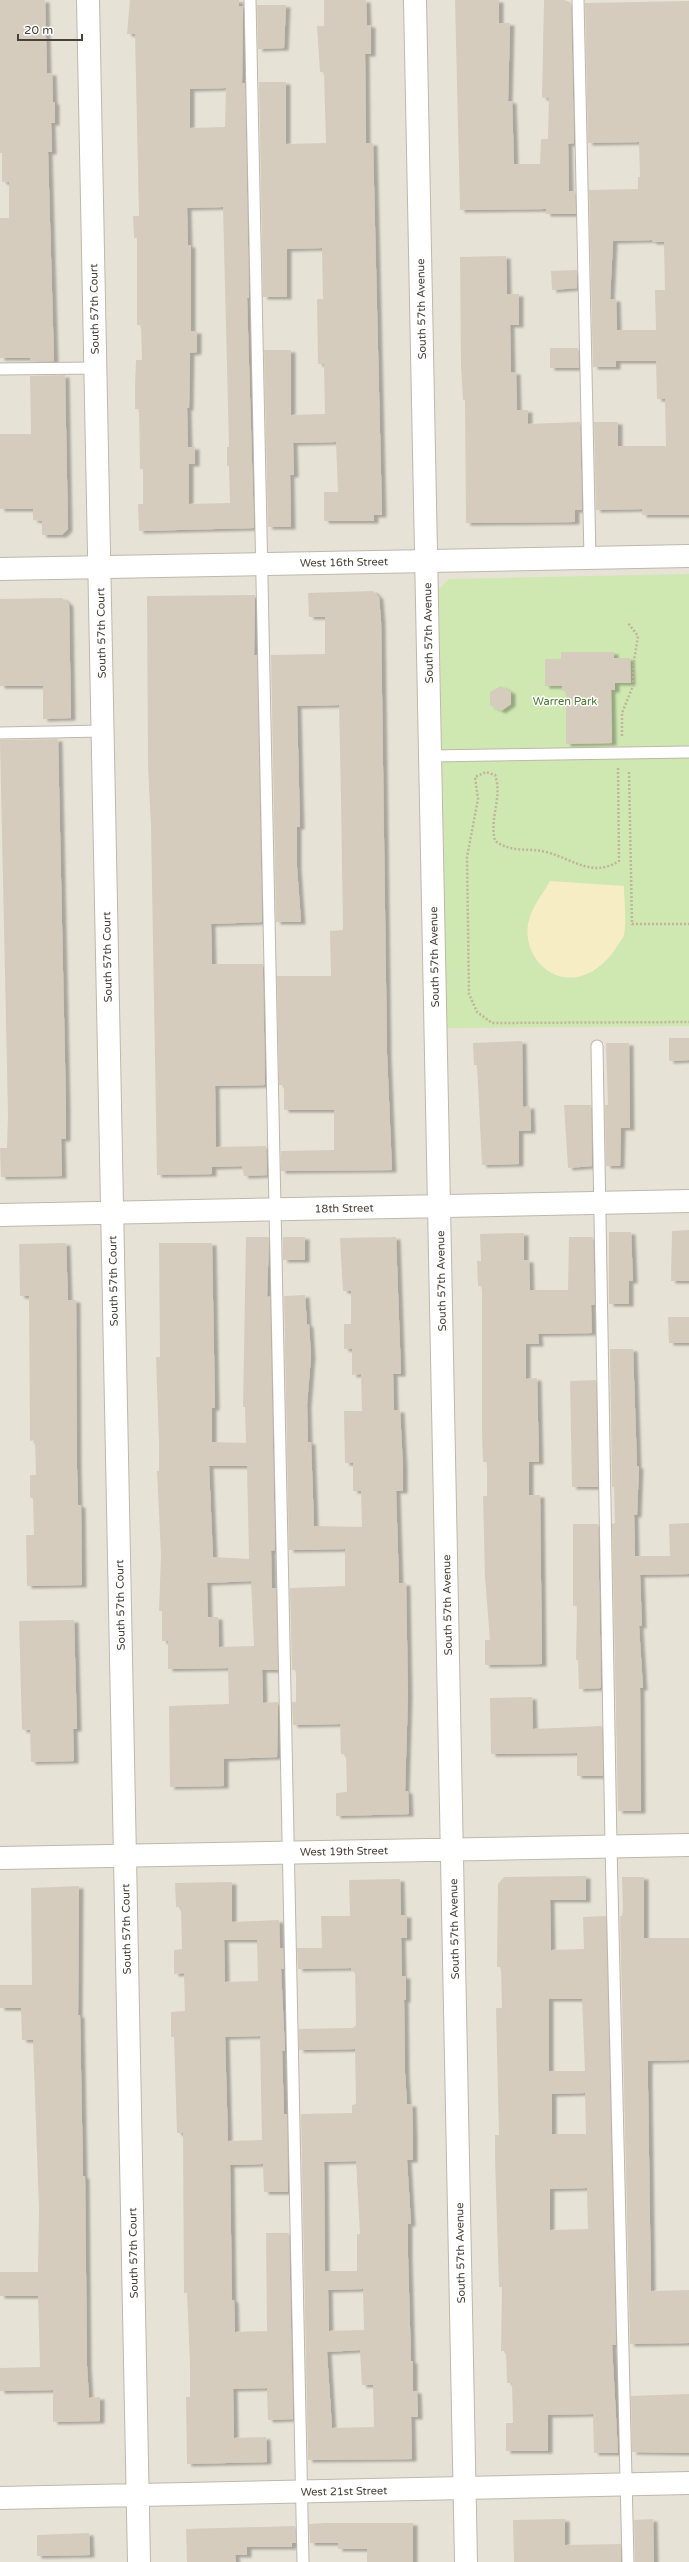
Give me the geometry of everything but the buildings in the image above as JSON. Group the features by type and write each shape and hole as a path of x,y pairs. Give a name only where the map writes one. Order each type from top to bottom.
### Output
{"street":[{"name":"South 57th Court","path":"88,0 139,2562"},
{"name":"South 57th Avenue","path":"415,0 466,2562"},
{"name":"West 16th Street","path":"0,569 689,556"},
{"name":"18th Street","path":"0,1215 689,1202"},
{"name":"West 19th Street","path":"0,1858 689,1845"},
{"name":"West 21st Street","path":"0,2498 689,2484"}],"lane":[{"path":"250,0 303,2562"},
{"path":"578,0 590,558"},
{"path":"0,369 96,368"},
{"path":"0,733 103,731"},
{"path":"430,756 689,752"},
{"path":"597,1046 611,1846 628,2562"}],"path":[{"path":"628,623 638,636 634,661 633,686 622,713 622,762 618,769 619,860 607,868 589,868 545,851 506,848 495,842 491,828 499,786 495,775 486,772 475,777 478,799 467,857 470,994 477,1012 492,1023 689,1022"},
{"path":"629,772 632,924 689,924"}],"shaded area":[{"path":"0,0 689,0 689,2562 0,2562"}],"green space":[{"name":"Warren Park","path":"689,574 689,1026 447,1028 439,589 449,579"}],"sand":[{"path":"550,881 624,886 625,930 623,937 613,952 597,969 592,972 570,978 559,976 549,972 534,956 528,936 529,918"}]}
